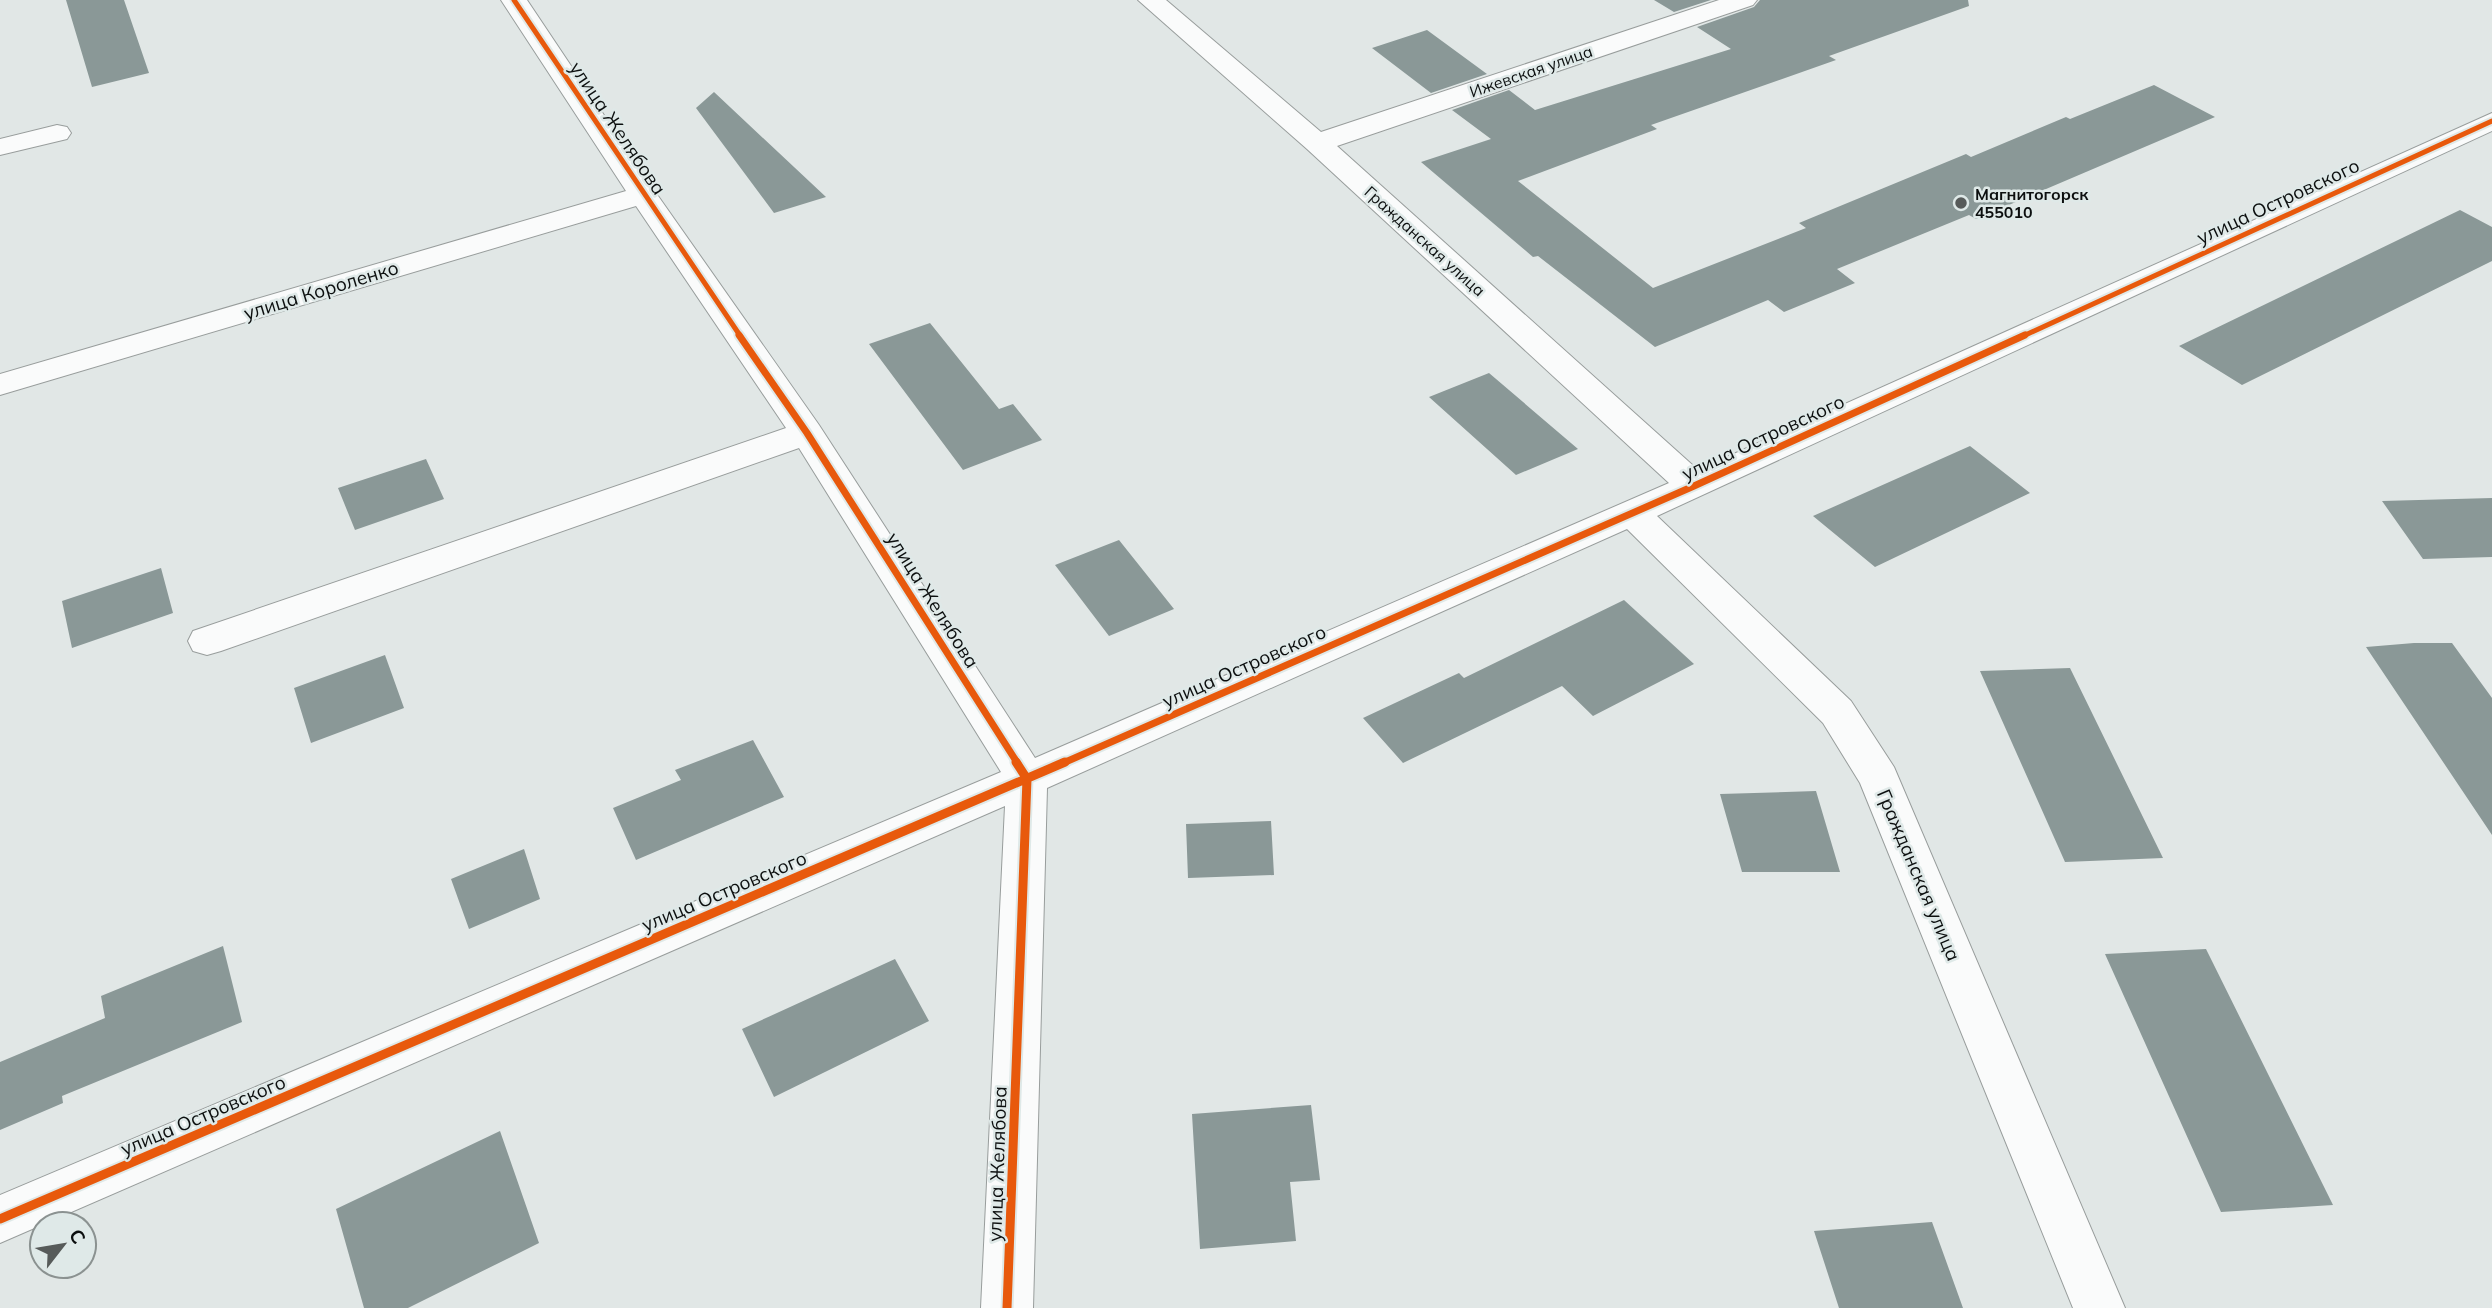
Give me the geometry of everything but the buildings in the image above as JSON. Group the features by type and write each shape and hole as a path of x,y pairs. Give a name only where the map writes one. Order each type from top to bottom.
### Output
{"street":[{"name":"улица Желябова","path":"514,0 643,195 807,433 1027,779 1007,1308"},
{"name":"Гражданская улица","path":"1151,0 1317,143 1694,486"},
{"name":"Ижевская улица","path":"1317,143 1744,0"},
{"name":"улица Островского","path":"0,1219 1027,779 1694,486 2492,121"},
{"path":"0,147 57,133"},
{"path":"2448,140 2492,142"},
{"name":"улица Короленко","path":"0,385 643,195"},
{"path":"207,640 807,433"},
{"name":"Гражданская улица","path":"1632,513 1837,712 1879,778 2099,1308"}],"cycle path":[{"path":"514,0 643,195 807,433 1027,779 1007,1308"},
{"path":"0,1219 1027,779 1694,486 2492,121"}],"place":[{"name":"Магнитогорск 455010","path":"1961,203"}]}
